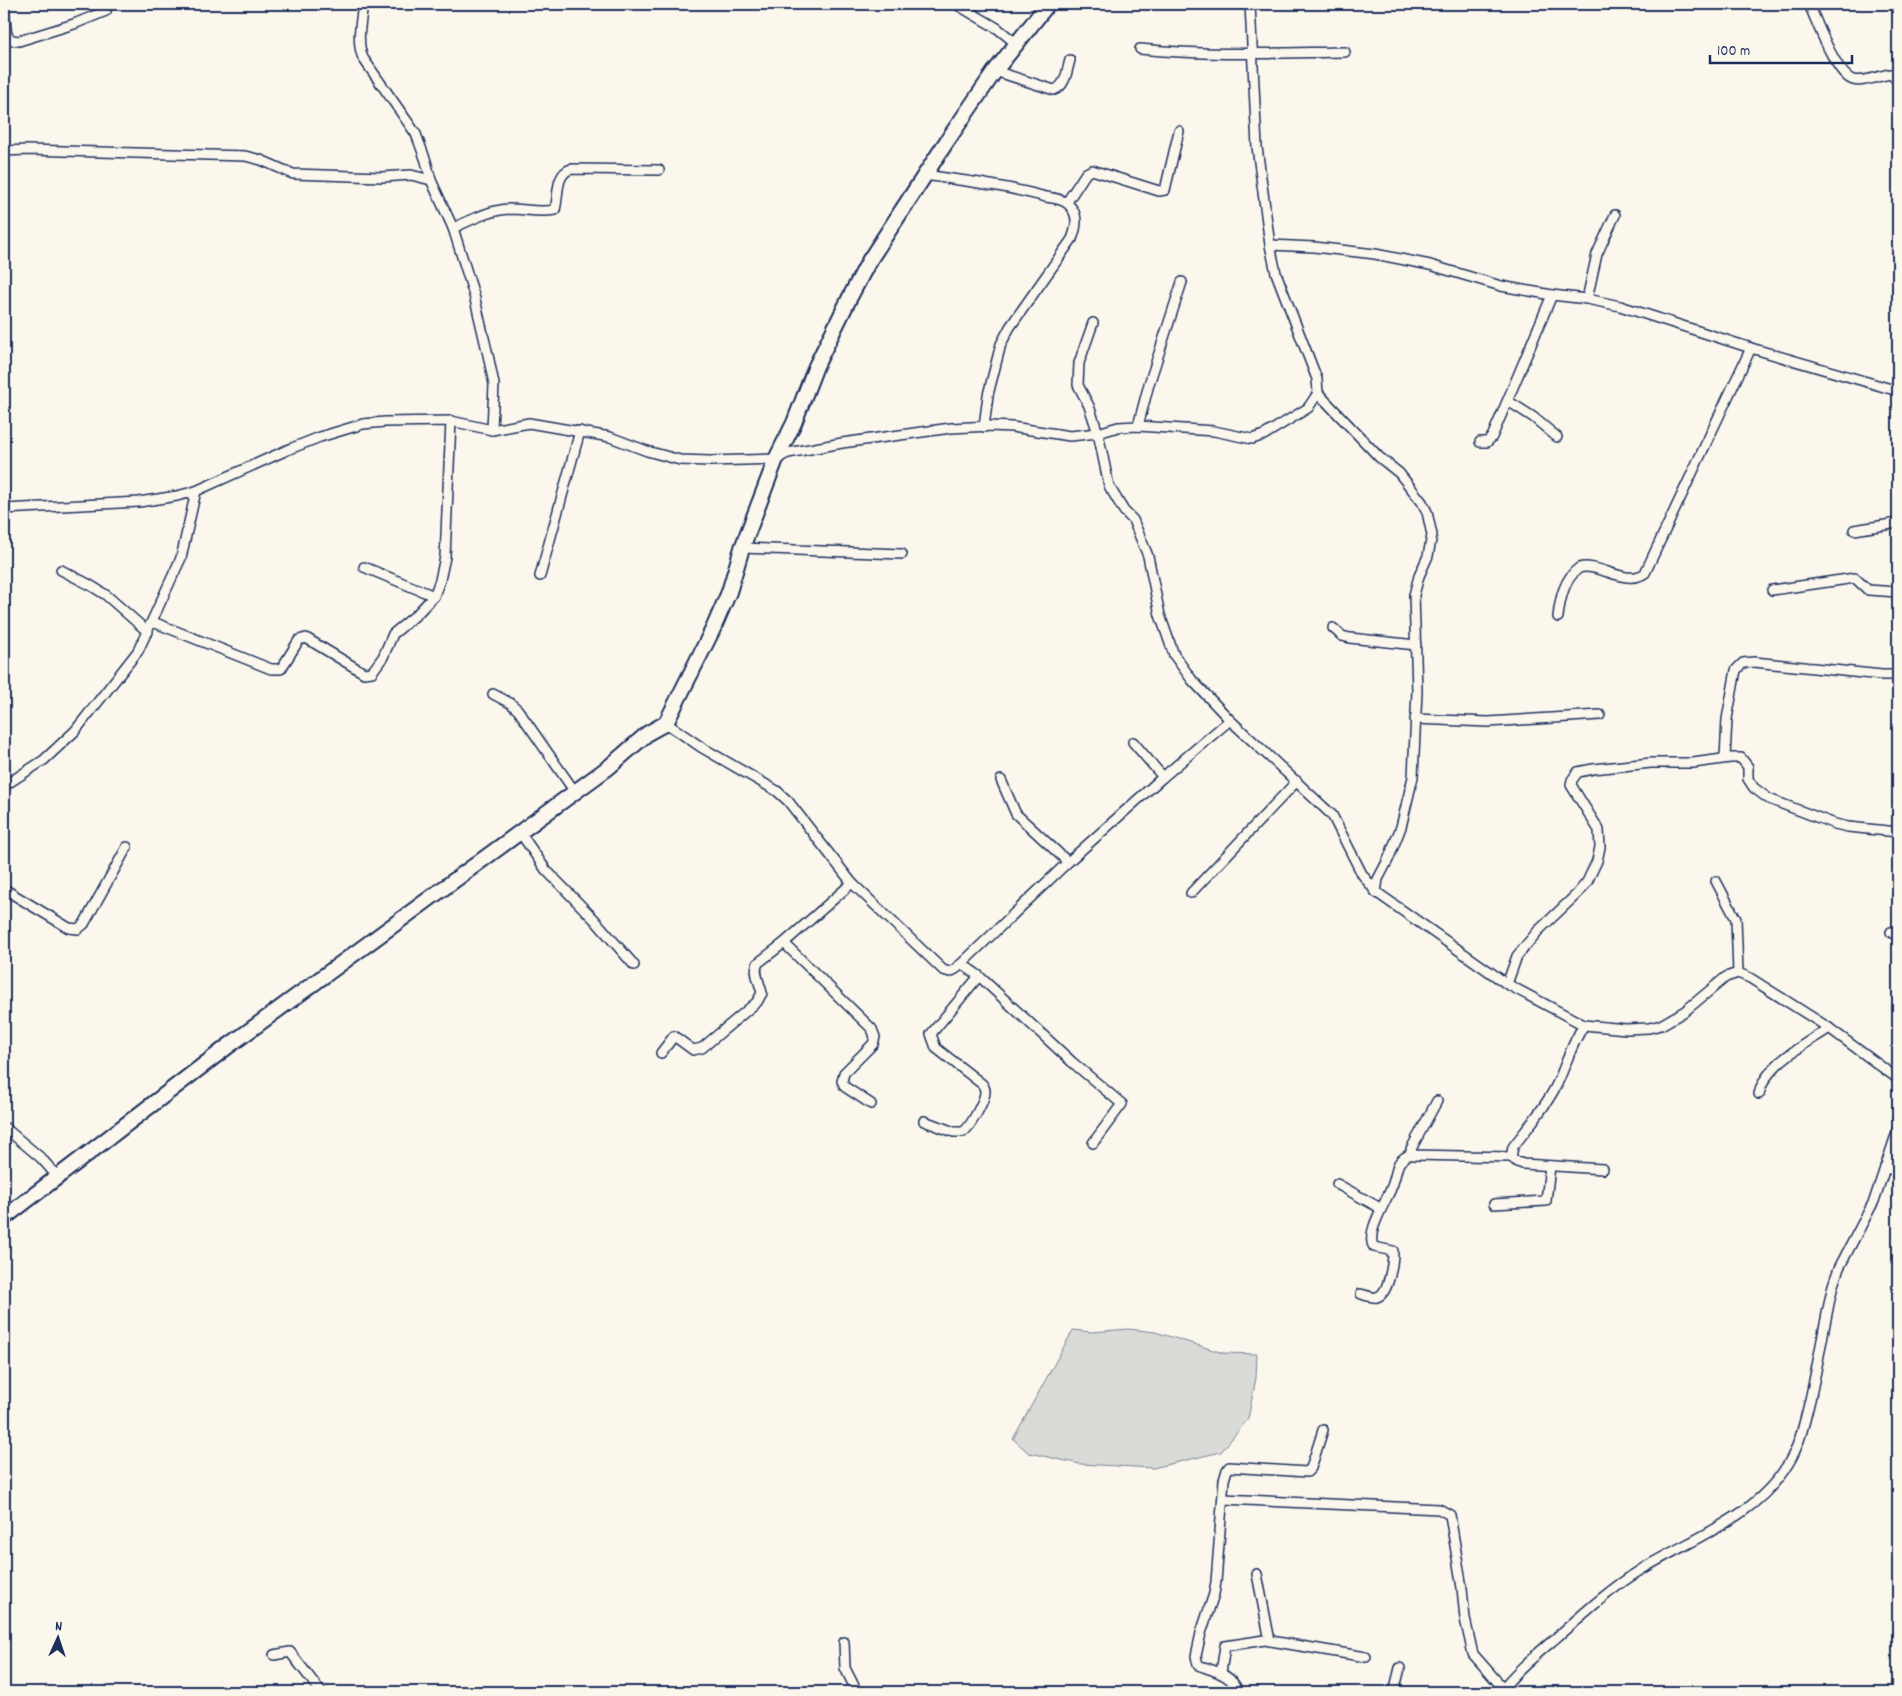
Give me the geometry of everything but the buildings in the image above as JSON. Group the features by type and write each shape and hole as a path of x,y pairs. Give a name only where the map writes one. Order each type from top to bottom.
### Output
{"street":[{"path":"364,4 359,42 363,58 416,134 431,180 453,228 474,295 494,384 492,430"},
{"path":"956,4 997,28 1017,44"},
{"path":"4,1218 205,1063 519,831 609,767 648,733 666,723 713,629 776,459 794,423 816,366 850,297 874,254 995,71 1048,4"},
{"path":"1250,4 1257,147 1270,245 1276,273 1317,379 1318,394 1379,458 1399,473 1422,502 1427,512 1432,535 1428,556 1418,576 1414,594 1417,691 1414,761 1407,805 1388,860 1378,879 1376,892"},
{"path":"1809,4 1830,50 1847,77 1861,81 1891,74 1898,84"},
{"path":"4,11 6,37 19,41 74,24 106,11"},
{"path":"1140,49 1202,54 1345,52"},
{"path":"995,71 1054,90 1059,88 1064,80 1070,60"},
{"path":"1066,202 1086,173 1092,170 1159,191 1165,190 1179,131"},
{"path":"4,151 244,156 261,160 293,174 382,177 411,175 431,180"},
{"path":"453,228 494,211 522,209 545,212 556,210 562,174 571,169 659,170"},
{"path":"925,175 1011,188 1066,202 1076,217 1075,231 1072,239 1010,327 1001,344 988,395 984,426"},
{"path":"1588,299 1597,254 1615,215"},
{"path":"1270,245 1314,247 1384,256 1430,265 1501,286 1588,299 1651,315 1751,348 1898,391"},
{"path":"1138,426 1149,384 1182,282"},
{"path":"1480,442 1487,442 1491,439 1552,295"},
{"path":"1093,323 1079,364 1078,385 1089,406 1098,433 1109,486 1124,511 1133,520 1148,556 1160,615 1174,655 1192,680 1230,720 1332,815 1362,874 1376,892 1507,984 1584,1026 1649,1028 1661,1025 1685,1011 1726,977 1738,973 1750,978 1829,1028 1898,1078"},
{"path":"1558,617 1563,590 1570,577 1579,568 1591,567 1625,576 1641,576 1645,573 1751,348"},
{"path":"4,510 139,502 177,496 196,491 286,450 342,430 363,424 385,422 451,421 492,430 529,423 610,438 680,460 710,461 776,459 788,453 842,443 951,428 984,426 1012,426 1070,436 1098,433 1118,427 1138,426 1214,431 1243,438 1257,438 1306,410 1318,394"},
{"path":"1508,401 1533,417 1557,436"},
{"path":"153,622 271,669 277,670 284,665 299,640 306,638 359,670 368,673 372,672 393,634 416,615 434,596 442,573 445,556 451,421"},
{"path":"540,576 580,431"},
{"path":"4,786 44,760 75,732 133,658 153,622 181,558 196,491"},
{"path":"1854,530 1898,523"},
{"path":"742,548 902,554"},
{"path":"364,567 434,596"},
{"path":"61,570 106,595 148,632"},
{"path":"1772,590 1855,578 1868,590 1898,592"},
{"path":"1333,628 1342,636 1350,638 1416,645"},
{"path":"1725,758 1726,728 1732,690 1736,670 1743,663 1754,662 1898,675"},
{"path":"493,694 510,703 518,710 575,792"},
{"path":"1415,719 1488,722 1600,715"},
{"path":"666,723 716,757 777,791 788,801 852,883 944,970 954,971 1068,862 1163,776 1230,720"},
{"path":"1133,742 1163,776"},
{"path":"1507,984 1517,956 1538,931 1577,894 1587,882 1597,861 1600,847 1599,830 1572,786 1574,775 1578,772 1651,762 1693,762 1741,758 1748,767 1748,779 1754,788 1769,799 1835,824 1898,832"},
{"path":"1001,780 1016,814 1068,862"},
{"path":"1191,893 1297,781"},
{"path":"519,831 546,870 594,919 634,965"},
{"path":"4,889 69,928 78,929 84,924 127,847"},
{"path":"1716,881 1736,919 1738,973"},
{"path":"661,1053 674,1036 693,1050 702,1048 757,1002 762,993 756,973 758,963 784,943 852,883"},
{"path":"784,943 872,1029 875,1038 873,1044 844,1074 842,1081 845,1087 871,1104"},
{"path":"958,966 962,964 979,976 1072,1062 1122,1104 1093,1143"},
{"path":"924,1121 954,1132 963,1132 969,1126 984,1097 984,1086 936,1048 931,1034 979,976"},
{"path":"1511,1157 1513,1148 1556,1086 1572,1052 1575,1038 1584,1026"},
{"path":"1760,1094 1765,1078 1776,1066 1829,1028"},
{"path":"1411,1154 1411,1149 1437,1101"},
{"path":"4,1127 41,1158 57,1176"},
{"path":"1223,1498 1439,1509 1450,1515 1462,1588 1464,1619 1473,1654 1502,1690 1516,1672 1605,1594 1639,1570 1716,1530 1749,1507 1771,1486 1788,1464 1799,1440 1806,1416 1833,1285 1839,1268 1874,1201 1898,1129"},
{"path":"1361,1294 1379,1296 1387,1286 1392,1266 1392,1251 1374,1247 1372,1244 1374,1226 1380,1208 1393,1185 1399,1164 1403,1158 1411,1154 1415,1156 1511,1157 1517,1162 1603,1169"},
{"path":"1494,1204 1546,1201 1550,1166"},
{"path":"1885,1167 1898,1172"},
{"path":"1337,1184 1380,1208"},
{"path":"1238,1692 1236,1686 1221,1673 1198,1665 1196,1656 1201,1633 1214,1594 1224,1480 1227,1470 1230,1467 1307,1472 1311,1468 1323,1430"},
{"path":"1257,1574 1270,1641"},
{"path":"1221,1673 1225,1646 1252,1641 1270,1641 1366,1657"},
{"path":"844,1642 845,1668 857,1692"},
{"path":"274,1655 290,1652 322,1692"},
{"path":"1394,1692 1400,1668"}],"shaded area":[{"path":"1128,1329 1155,1332 1223,1353 1257,1354 1256,1378 1248,1419 1221,1452 1153,1468 1080,1464 1029,1453 1013,1439 1073,1330 1092,1332"}]}
